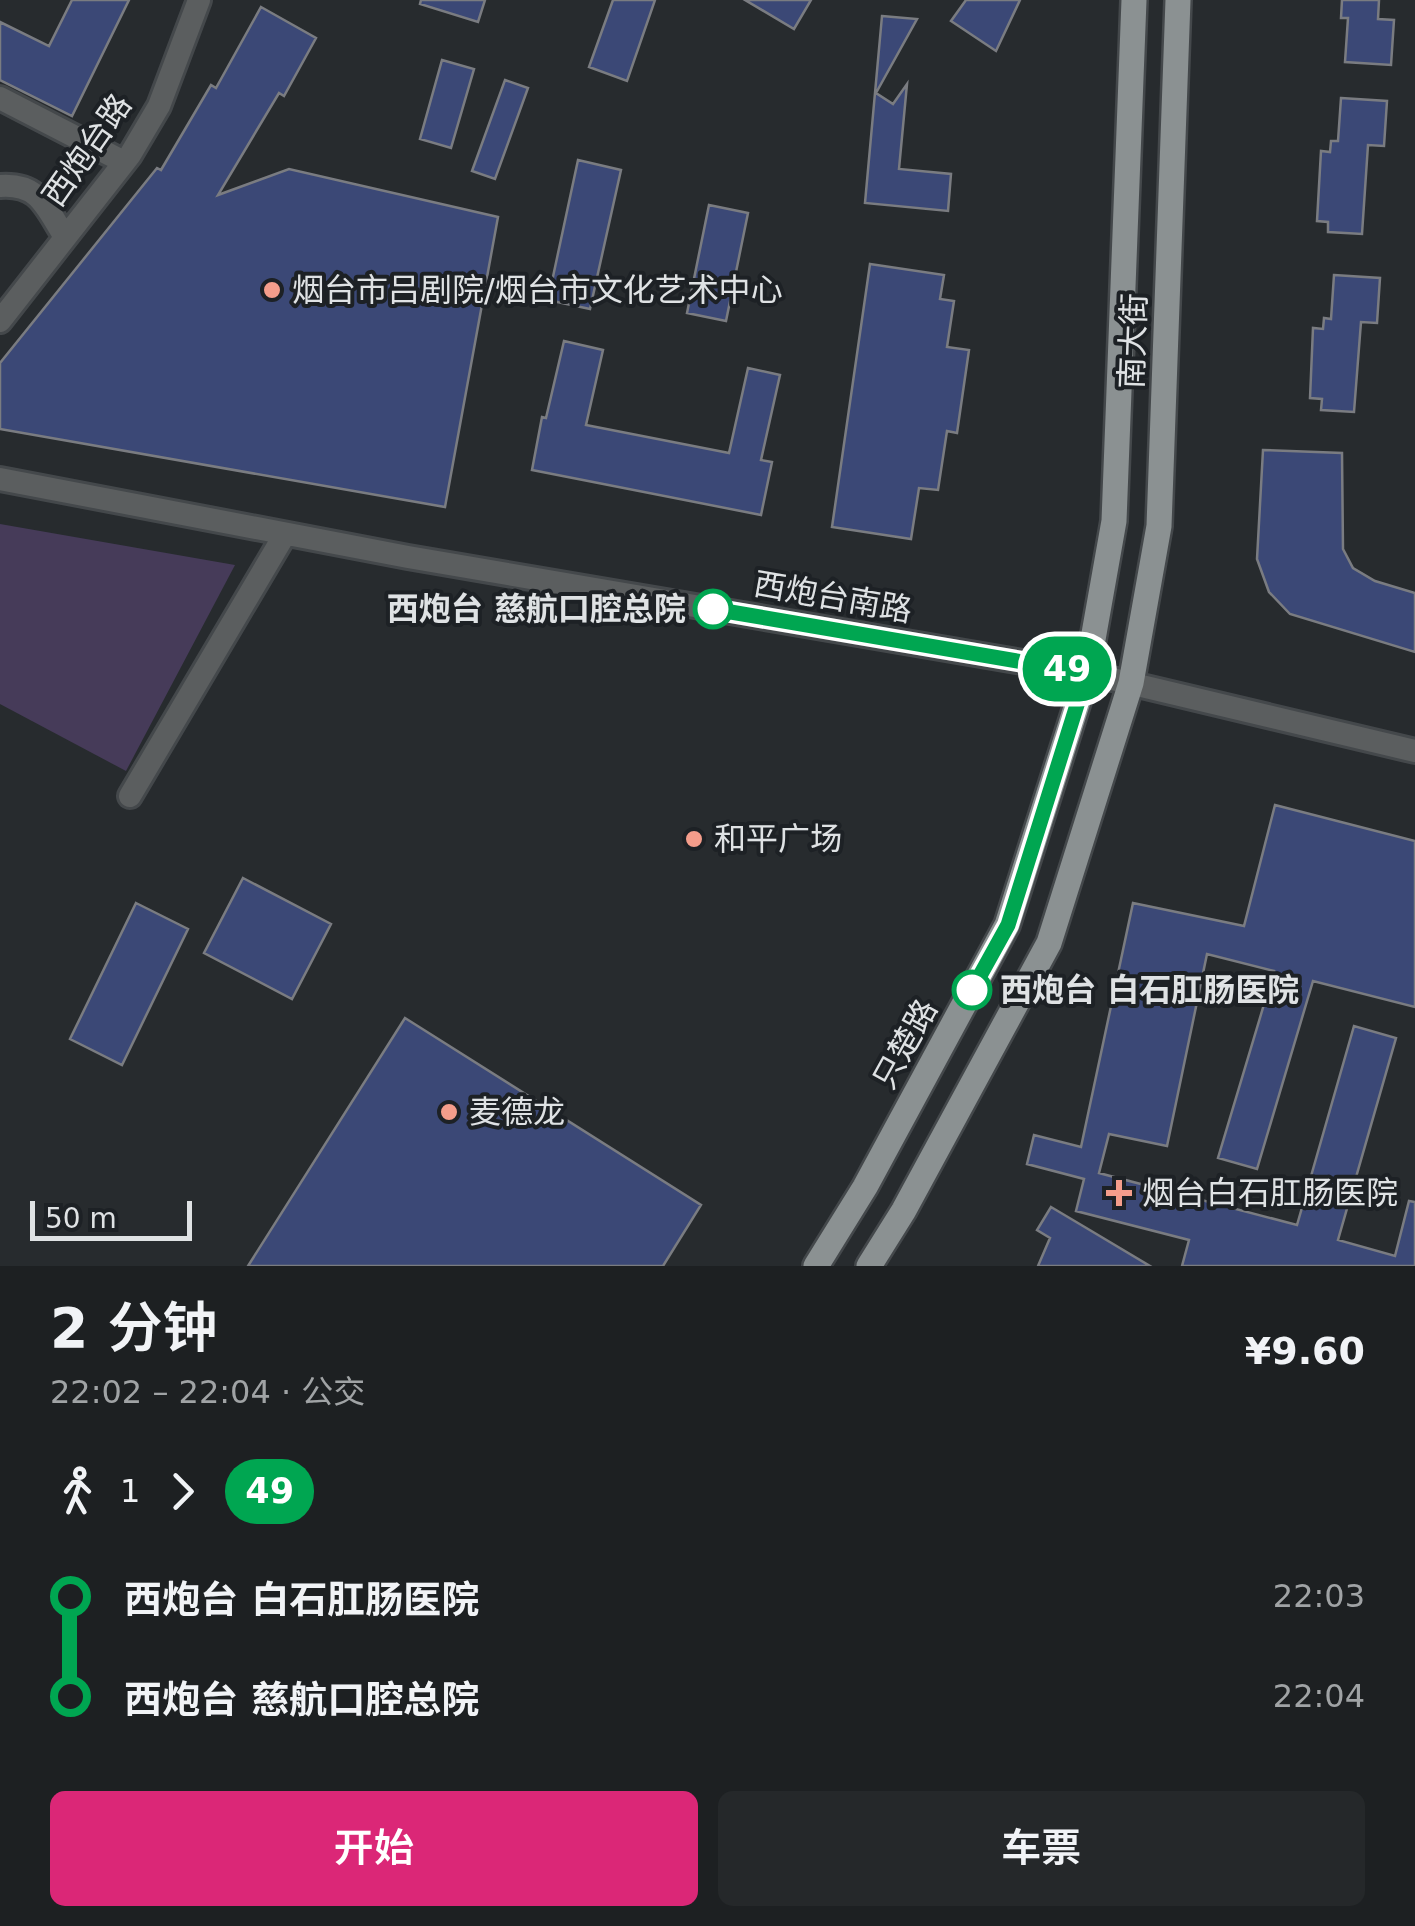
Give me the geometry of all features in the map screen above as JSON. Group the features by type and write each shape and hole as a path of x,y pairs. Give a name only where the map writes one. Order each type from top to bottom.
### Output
{"main road":[{"name":"南大街","path":"1087,673 1114,521 1134,0"},
{"name":"南大街","path":"1131,683 1159,526 1178,0"},
{"name":"只楚路","path":"816,1266 864,1187 1008,925 1087,673"},
{"path":"868,1266 904,1210 1049,943 1131,683"}],"street":[{"name":"西炮台路","path":"0,322 124,162 159,106 199,0"},
{"path":"0,98 124,162"},
{"path":"0,186 20,184 36,192 65,238"},
{"name":"西炮台南路","path":"0,480 285,534 1087,673 1415,751"},
{"path":"130,796 285,534"}],"shaded area":[{"path":"0,524 235,565 126,771 0,704"}],"building":[{"path":"72,0 129,0 72,116 0,80 0,22 49,46"},
{"path":"421,0 485,0 478,22 420,4"},
{"path":"613,0 655,0 627,81 589,67"},
{"path":"745,0 811,0 794,29"},
{"path":"966,0 1020,0 996,51 951,21"},
{"path":"1342,0 1379,0 1378,19 1394,20 1391,65 1345,62 1348,18 1341,18"},
{"name":"烟台市吕剧院/烟台市文化艺术中心","path":"261,7 316,38 284,96 279,93 218,195 289,169 498,217 445,507 0,429 0,363 157,168 161,170 211,85 216,88"},
{"path":"882,16 917,19 876,93 893,104 907,84 899,169 951,174 948,211 865,203"},
{"path":"442,60 474,69 451,148 420,139"},
{"path":"505,80 528,88 495,179 472,171"},
{"path":"1341,98 1387,101 1384,146 1368,145 1362,234 1328,232 1328,222 1317,221 1321,151 1330,152 1331,141 1338,141"},
{"path":"578,160 621,170 590,309 548,300"},
{"path":"709,205 748,213 726,321 687,313"},
{"path":"870,264 944,275 940,299 954,301 947,347 969,350 957,433 947,431 938,490 919,488 911,539 832,527"},
{"path":"1334,275 1380,278 1377,323 1361,322 1354,412 1321,410 1322,399 1310,398 1313,328 1323,329 1324,318 1331,319"},
{"path":"564,341 603,350 586,425 729,453 748,368 780,375 761,460 772,462 761,515 532,470 542,417 546,418"},
{"path":"1263,450 1342,453 1343,549 1353,568 1375,581 1415,593 1415,652 1290,614 1269,592 1257,559"},
{"path":"1275,805 1415,841 1415,1007 1313,981 1257,1169 1218,1158 1274,971 1207,954 1167,1146 1109,1134 1099,1173 1297,1225 1354,1026 1396,1038 1338,1240 1395,1256 1409,1201 1415,1202 1415,1266 1182,1266 1189,1240 1076,1211 1084,1179 1027,1164 1034,1135 1081,1147 1133,903 1244,926"},
{"path":"243,878 331,924 292,999 204,953"},
{"path":"136,903 188,929 122,1065 70,1039"},
{"name":"麦德龙","path":"405,1018 701,1205 663,1266 248,1266"},
{"path":"1051,1207 1150,1266 1038,1266 1050,1238 1037,1230"}],"bus line":[{"name":"49","path":"713,609 1087,673 1008,925 972,990"}],"place":[{"name":"烟台市吕剧院/烟台市文化艺术中心","path":"272,290"},
{"name":"西炮台 慈航口腔总院","path":"713,609"},
{"name":"和平广场","path":"694,839"},
{"name":"西炮台 白石肛肠医院","path":"972,990"},
{"name":"麦德龙","path":"449,1112"},
{"name":"烟台白石肛肠医院","path":"1119,1193"}]}
